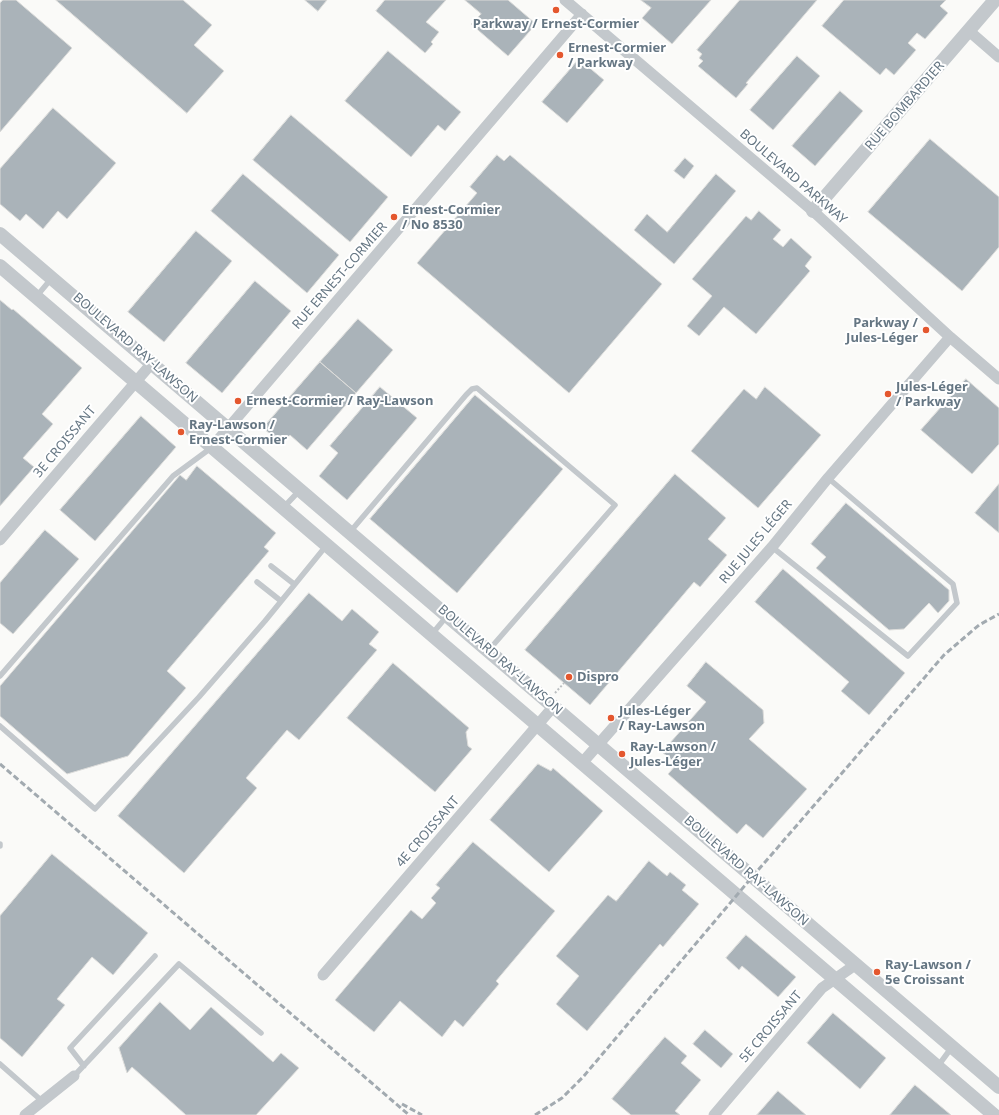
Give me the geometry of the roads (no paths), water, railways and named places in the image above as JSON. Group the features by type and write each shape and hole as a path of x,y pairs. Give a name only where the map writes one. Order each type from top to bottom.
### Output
{"street":[{"name":"BOULEVARD PARKWAY","path":"565,0 813,211 950,337 999,379"},
{"name":"RUE BOMBARDIER","path":"813,211 969,31 992,1"},
{"name":"RUE ERNEST-CORMIER","path":"212,447 582,14"},
{"path":"969,31 999,57"},
{"name":"BOULEVARD RAY-LAWSON","path":"0,234 999,1087"},
{"name":"BOULEVARD RAY-LAWSON","path":"0,266 994,1115"},
{"name":"RUE JULES LÉGER","path":"582,763 772,547 828,478 950,337"},
{"name":"3E CROISSANT","path":"0,540 152,363"},
{"name":"4E CROISSANT","path":"323,975 553,707"},
{"name":"5E CROISSANT","path":"714,1115 822,988 855,965"},
{"path":"25,1115 74,1076"}],"lane":[{"path":"36,297 52,278"},
{"path":"350,532 466,395 477,388 615,505 488,651"},
{"path":"0,676 173,476 212,447"},
{"path":"772,547 908,656 957,603 954,584 828,478"},
{"path":"283,508 301,490"},
{"path":"0,726 95,809 199,697 281,601 326,545"},
{"path":"271,566 294,584"},
{"path":"257,582 281,601"},
{"path":"432,635 448,615"},
{"path":"84,1066 70,1048 155,956"},
{"path":"74,1076 179,964 261,1033"},
{"path":"937,1067 952,1047"},
{"path":"0,1064 42,1101"}],"railway":[{"path":"535,1115 562,1098 583,1077 753,876 944,655 979,625 999,614"},
{"path":"0,764 409,1115"},
{"path":"402,1104 422,1115"}],"place":[{"name":"Parkway / Ernest-Cormier","path":"556,10"},
{"name":"Ernest-Cormier / Parkway","path":"560,55"},
{"name":"Ernest-Cormier / No 8530","path":"394,217"},
{"name":"Parkway / Jules-Léger","path":"926,330"},
{"name":"Jules-Léger / Parkway","path":"888,394"},
{"name":"Ernest-Cormier / Ray-Lawson","path":"238,401"},
{"name":"Ray-Lawson / Ernest-Cormier","path":"181,432"},
{"name":"Dispro","path":"569,677"},
{"name":"Jules-Léger / Ray-Lawson","path":"611,718"},
{"name":"Ray-Lawson / Jules-Léger","path":"622,754"},
{"name":"Ray-Lawson / 5e Croissant","path":"877,972"}]}
